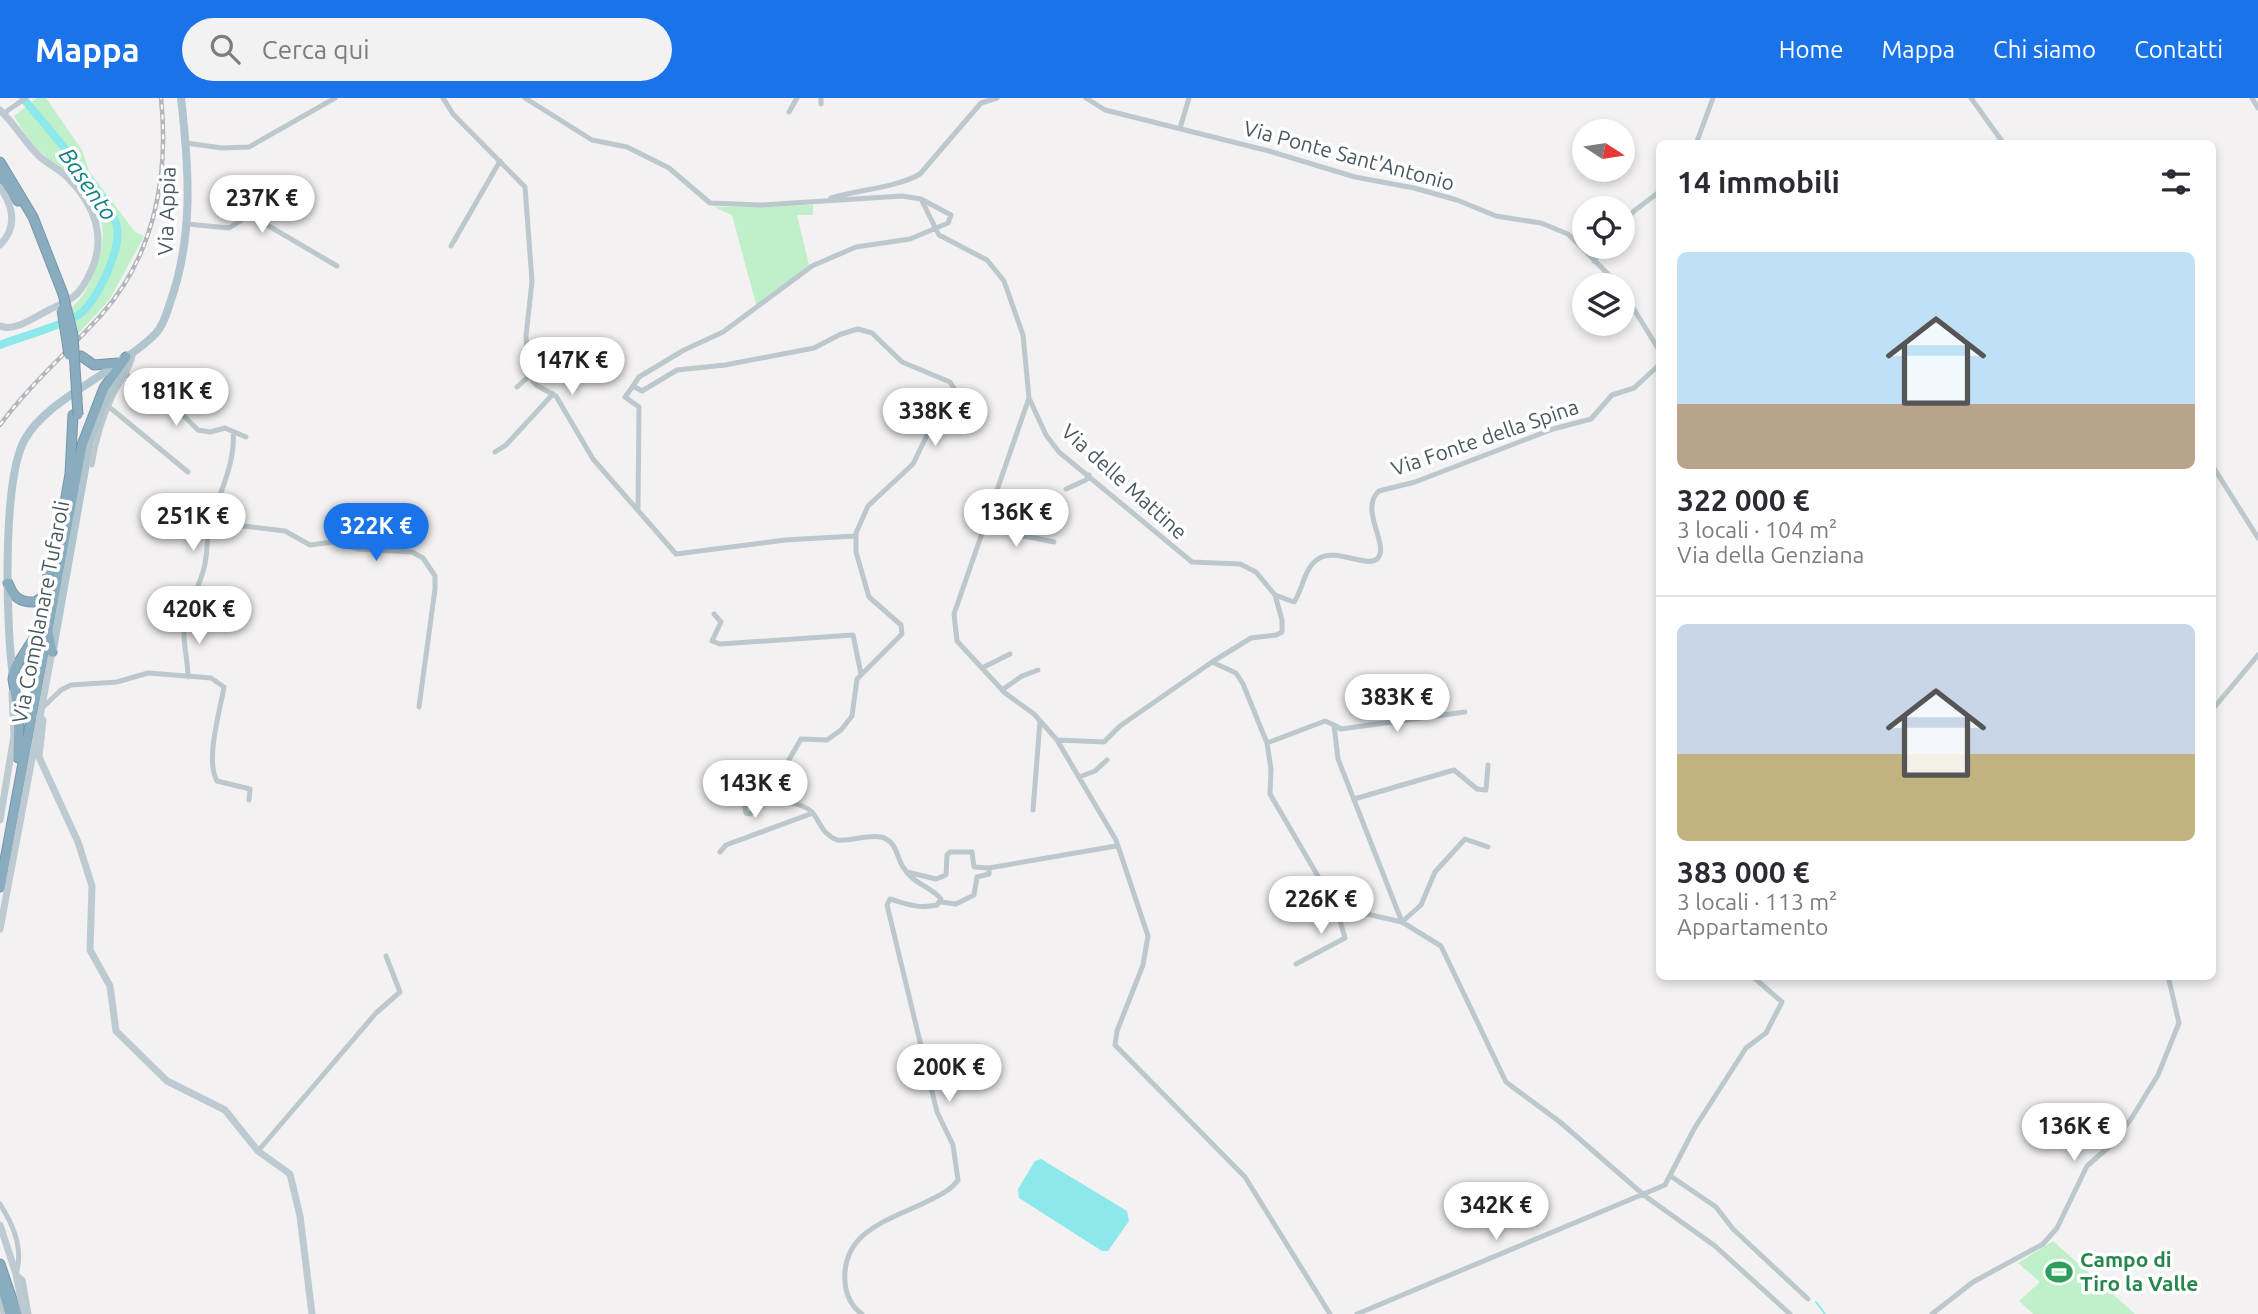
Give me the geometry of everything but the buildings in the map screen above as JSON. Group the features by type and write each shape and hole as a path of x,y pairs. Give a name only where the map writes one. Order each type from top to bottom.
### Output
{"highway":[{"path":"0,162 33,217 81,356 94,365 126,357"},
{"path":"0,173 36,236 61,296 76,415"},
{"path":"0,887 67,507 76,415 73,335"},
{"path":"9,583 12,595 19,600 36,602 43,596 86,429 104,388 126,357"},
{"path":"45,626 52,652"},
{"path":"18,758 19,715 13,679 15,668 45,626"},
{"path":"0,855 45,626"},
{"path":"0,1264 17,1314"},
{"path":"0,1279 10,1314"}],"main road":[{"name":"Via Appia","path":"126,357 157,332 166,316 182,266 187,224 186,143 181,98"},
{"path":"13,679 9,583 15,470 25,438 43,418 126,357"},
{"name":"Via Complanare Tufaroli","path":"52,652 90,440 126,357"}],"street":[{"path":"0,326 13,327 73,300 83,289 96,261 100,239 95,217 87,202 68,178 39,157 2,111 26,98"},
{"path":"186,143 222,148 248,147 335,98"},
{"path":"443,98 453,114 521,180 528,202 533,281 526,336 530,376 536,384 553,394 593,459 676,554 785,540 855,536"},
{"path":"524,98 592,140 627,147 669,168 710,203 761,205 902,196 921,199 950,213 950,222 916,237 856,247 820,263 723,332 684,349 639,377 625,397 639,407 638,510"},
{"path":"789,112 797,98"},
{"path":"826,200 886,183 907,182 920,174 981,103 997,98"},
{"name":"Via Ponte Sant'Antonio","path":"1086,98 1105,110 1180,128 1354,177 1425,191 1496,216 1541,223 1568,234 1606,273"},
{"path":"1180,128 1189,98"},
{"path":"1697,140 1713,98"},
{"path":"1971,98 2001,140"},
{"path":"2252,98 2258,108"},
{"path":"451,246 500,161"},
{"path":"0,187 13,213 11,226 0,245"},
{"path":"1635,210 1656,194"},
{"name":"Via delle Mattine","path":"921,199 938,227 939,235 987,260 1004,281 1024,335 1029,398 1046,435 1059,452 1192,562 1240,564 1256,572 1275,595"},
{"path":"187,224 229,228 245,218 255,218 337,266"},
{"path":"1635,311 1656,345"},
{"path":"633,386 642,391 670,373 687,367 725,365 814,348 858,329 872,333 898,360 950,382 957,393 956,411 929,431 913,464 863,513 855,536 856,552 869,597 903,630 901,637 861,674 856,682 852,716 841,730 827,740 801,739 786,765 751,788 744,804 746,813 750,814 761,802 769,800 800,806 813,813 821,830 837,841 870,836 889,841 906,872 920,886 941,897 941,902"},
{"path":"92,465 96,438 108,407 126,374 126,357"},
{"name":"Via Fonte della Spina","path":"1275,595 1294,602 1308,569 1316,559 1326,555 1338,554 1370,562 1377,558 1381,551 1371,511 1373,500 1379,491 1415,482 1553,429 1591,419 1612,395 1634,388 1656,368"},
{"path":"126,374 180,412 198,430 225,428 246,437"},
{"path":"517,387 530,376"},
{"path":"495,452 506,445 553,394"},
{"path":"1029,398 954,614 957,641 1002,690 1040,721 1057,740 1110,826 1134,902 1145,919 1148,936 1143,965 1117,1031 1115,1045 1245,1177 1330,1314"},
{"path":"108,407 188,472"},
{"path":"188,677 184,634 186,614 197,595 205,565 208,534 224,486 234,443 233,432"},
{"path":"2216,471 2258,538"},
{"path":"1066,489 1086,480 1089,475"},
{"path":"986,520 1000,522"},
{"path":"208,534 243,526 285,531 310,545 333,542 359,549 412,552 423,558 435,576 435,589 419,707"},
{"path":"984,528 1054,542"},
{"path":"1057,740 1104,742 1120,726 1212,662 1251,638 1282,632 1282,620 1275,595"},
{"path":"715,614 721,622 712,641 720,645 853,635 861,674"},
{"name":"Via Complanare Tufaroli","path":"0,929 52,652"},
{"path":"982,668 1010,654"},
{"path":"2216,705 2258,655"},
{"path":"1212,662 1236,673 1243,684 1267,743 1271,769 1270,794 1336,907 1345,938 1296,964"},
{"path":"1002,690 1022,676 1038,670"},
{"path":"249,800 250,789 226,784 214,776 212,762 224,687 211,678 148,673 117,682 71,685 61,690 40,712 43,720 39,757 78,842 92,886 90,950 110,986 116,1031 167,1081 230,1114 258,1151 280,1165 293,1179 312,1314"},
{"path":"0,820 14,736 13,679"},
{"path":"1267,743 1325,721 1341,729 1465,712"},
{"path":"1033,810 1040,721"},
{"path":"1334,725 1338,759 1402,922"},
{"path":"1079,777 1095,771 1107,760"},
{"path":"1354,799 1454,770 1478,789 1486,790 1488,765"},
{"path":"720,852 726,845 813,813"},
{"path":"1402,922 1421,905 1435,872 1465,839 1488,847"},
{"path":"906,872 936,879 946,875 947,855 956,851 972,852 974,867 989,868 1116,846"},
{"path":"862,1314 852,1306 845,1284 849,1255 855,1241 868,1230 940,1195 958,1180 953,1145 937,1112 887,905 890,899 918,907 934,906 941,902 956,904 974,895 977,877 989,874 989,868"},
{"path":"1336,907 1402,922 1441,946 1506,1082 1560,1122 1644,1196 1715,1246 1790,1314"},
{"path":"258,1151 376,1013 400,992 386,956"},
{"path":"1357,1314 1665,1185 1672,1177 1695,1129 1746,1048 1766,1033 1782,1002 1757,980"},
{"path":"1932,1314 1972,1282 2043,1244 2057,1228 2087,1166 2111,1145 2131,1119 2158,1075 2179,1023 2169,980"},
{"path":"1672,1177 1716,1207 1733,1229 1808,1299"},
{"path":"0,1204 15,1233 19,1254 16,1274"},
{"path":"0,1225 27,1314"},
{"path":"0,1297 4,1314"}],"green space":[{"path":"37,98 46,98 82,150 89,171 135,232 144,236 110,299 77,335 71,308 83,294 96,267 102,244 102,225 97,208 87,194 32,143 14,116"},
{"path":"813,205 813,215 797,215 809,265 762,303 756,304 732,215 714,207"},
{"name":"Campo di Tiro la Valle","path":"2053,1241 2135,1314 2033,1314 2019,1301 2040,1282 2018,1263"}],"water":[{"path":"1041,1159 1127,1211 1129,1221 1108,1251 1102,1251 1019,1198 1018,1189 1035,1161"}],"waterway":[{"name":"Basento","path":"0,345 53,327 80,314 107,274 117,237 113,215 103,199 23,98"},
{"path":"1816,1302 1825,1314"}],"railway":[{"path":"0,425 36,382 102,314 135,266 146,240 160,184 163,156 161,98"}],"place":[{"name":"Campo di Tiro la Valle","path":"2059,1272"}]}
